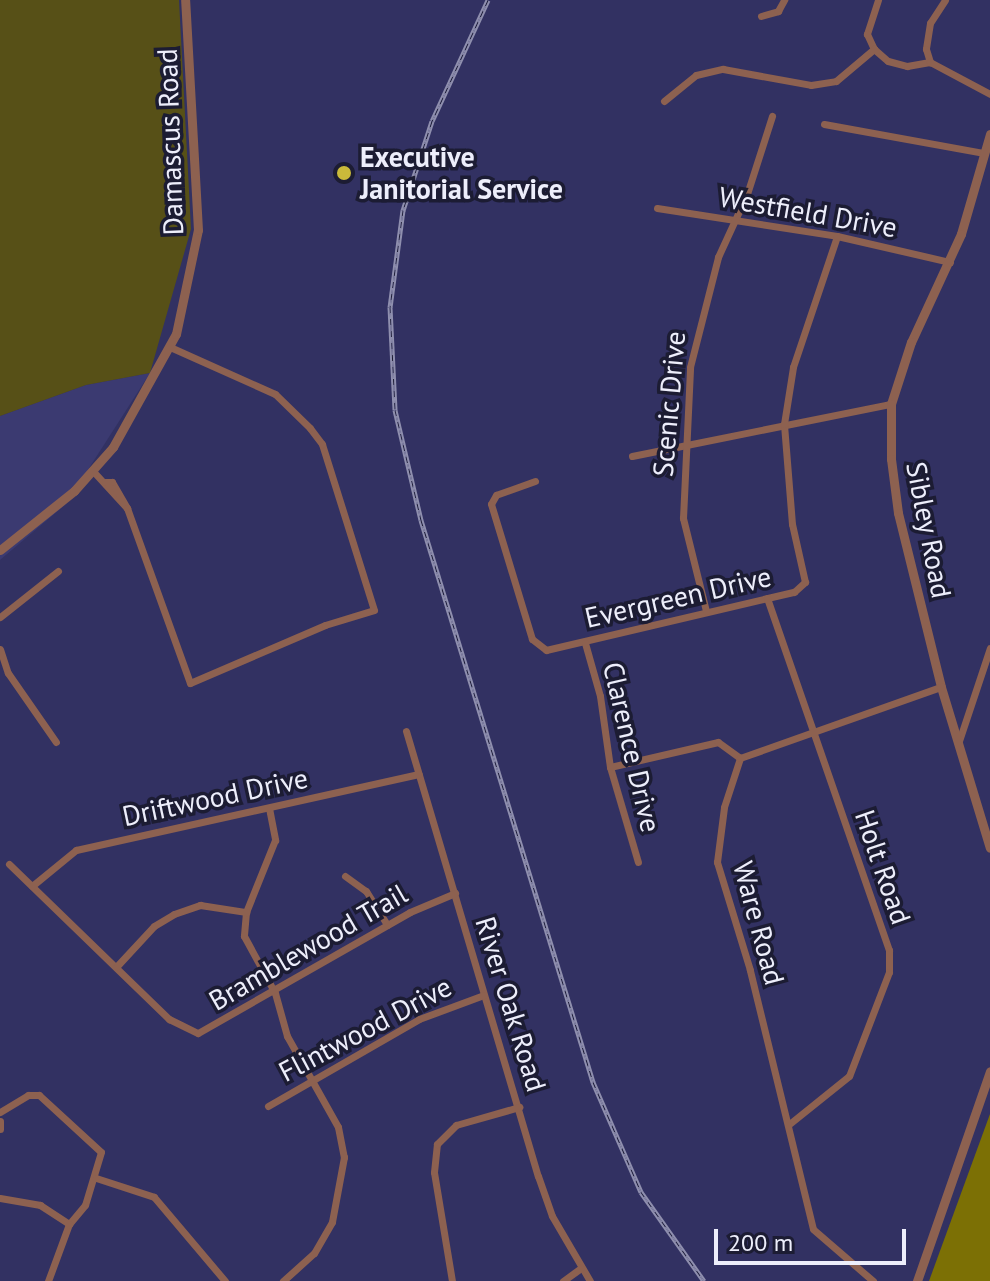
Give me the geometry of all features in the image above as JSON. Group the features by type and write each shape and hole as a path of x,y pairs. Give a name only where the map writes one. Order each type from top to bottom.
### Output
{"street":[{"name":"Damascus Road","path":"0,550 92,470 113,447 170,347 198,230 185,0"},
{"path":"761,16 778,11 784,0"},
{"path":"878,0 867,34 874,49 888,61 907,66 930,62 990,94"},
{"path":"930,62 926,49 930,23 945,0"},
{"path":"664,101 696,75 723,69 811,85 836,81 874,49"},
{"name":"Scenic Drive","path":"706,611 683,518 683,446 690,367 704,298 736,220 772,116"},
{"path":"824,124 984,153"},
{"name":"Sibley Road","path":"990,134 950,262 911,342 891,404 898,513 941,687 990,848"},
{"name":"Westfield Drive","path":"657,208 837,236 950,262"},
{"name":"Evergreen Drive","path":"535,481 496,495 491,504 532,639 546,650 794,592 805,582 792,524 784,424 793,367 837,236"},
{"path":"92,470 127,508 190,683 374,610 322,444 310,428 275,394 170,347"},
{"path":"632,456 891,404"},
{"path":"0,617 58,571"},
{"name":"Holt Road","path":"767,598 889,950 889,972 849,1076 788,1125"},
{"name":"Clarence Drive","path":"585,643 600,696 610,767 638,862"},
{"path":"958,744 990,648"},
{"path":"0,649 8,673 56,742"},
{"path":"610,767 718,742 740,758 941,687"},
{"name":"River Oak Road","path":"406,731 552,1216 590,1281"},
{"name":"Ware Road","path":"740,758 724,807 717,862 813,1229 873,1281"},
{"name":"Driftwood Drive","path":"32,886 76,850 419,774"},
{"path":"269,808 275,840 246,912 248,949 275,993 287,1036 314,1079 338,1127 344,1157 339,1197 314,1253 283,1281"},
{"name":"Bramblewood Trail","path":"9,864 169,1019 198,1033 275,993 387,925 455,893"},
{"path":"345,876 366,891 387,925"},
{"path":"117,966 154,926 174,914 200,905 246,912"},
{"name":"Flintwood Drive","path":"268,1106 419,1019 484,995"},
{"path":"917,1281 990,1071"},
{"path":"0,1112 28,1095 44,1097 98,1147 101,1157 85,1205 69,1224 48,1281"},
{"path":"452,1281 434,1172 437,1144 456,1125 519,1107"},
{"path":"0,1121 0,1129"},
{"path":"96,1178 154,1197 225,1281"},
{"path":"0,1198 40,1205 69,1224"},
{"path":"563,1281 581,1268"}],"shaded area":[{"path":"0,0 179,0 191,229 150,373 86,385 0,416"},
{"path":"150,373 66,504 0,560 0,416 86,385"},
{"path":"990,1114 990,1281 929,1281"}],"railway":[{"path":"488,0 432,121 403,210 390,307 395,410 421,520 593,1082 641,1192 704,1281"}],"place":[{"name":"Executive Janitorial Service","path":"344,173"}]}
